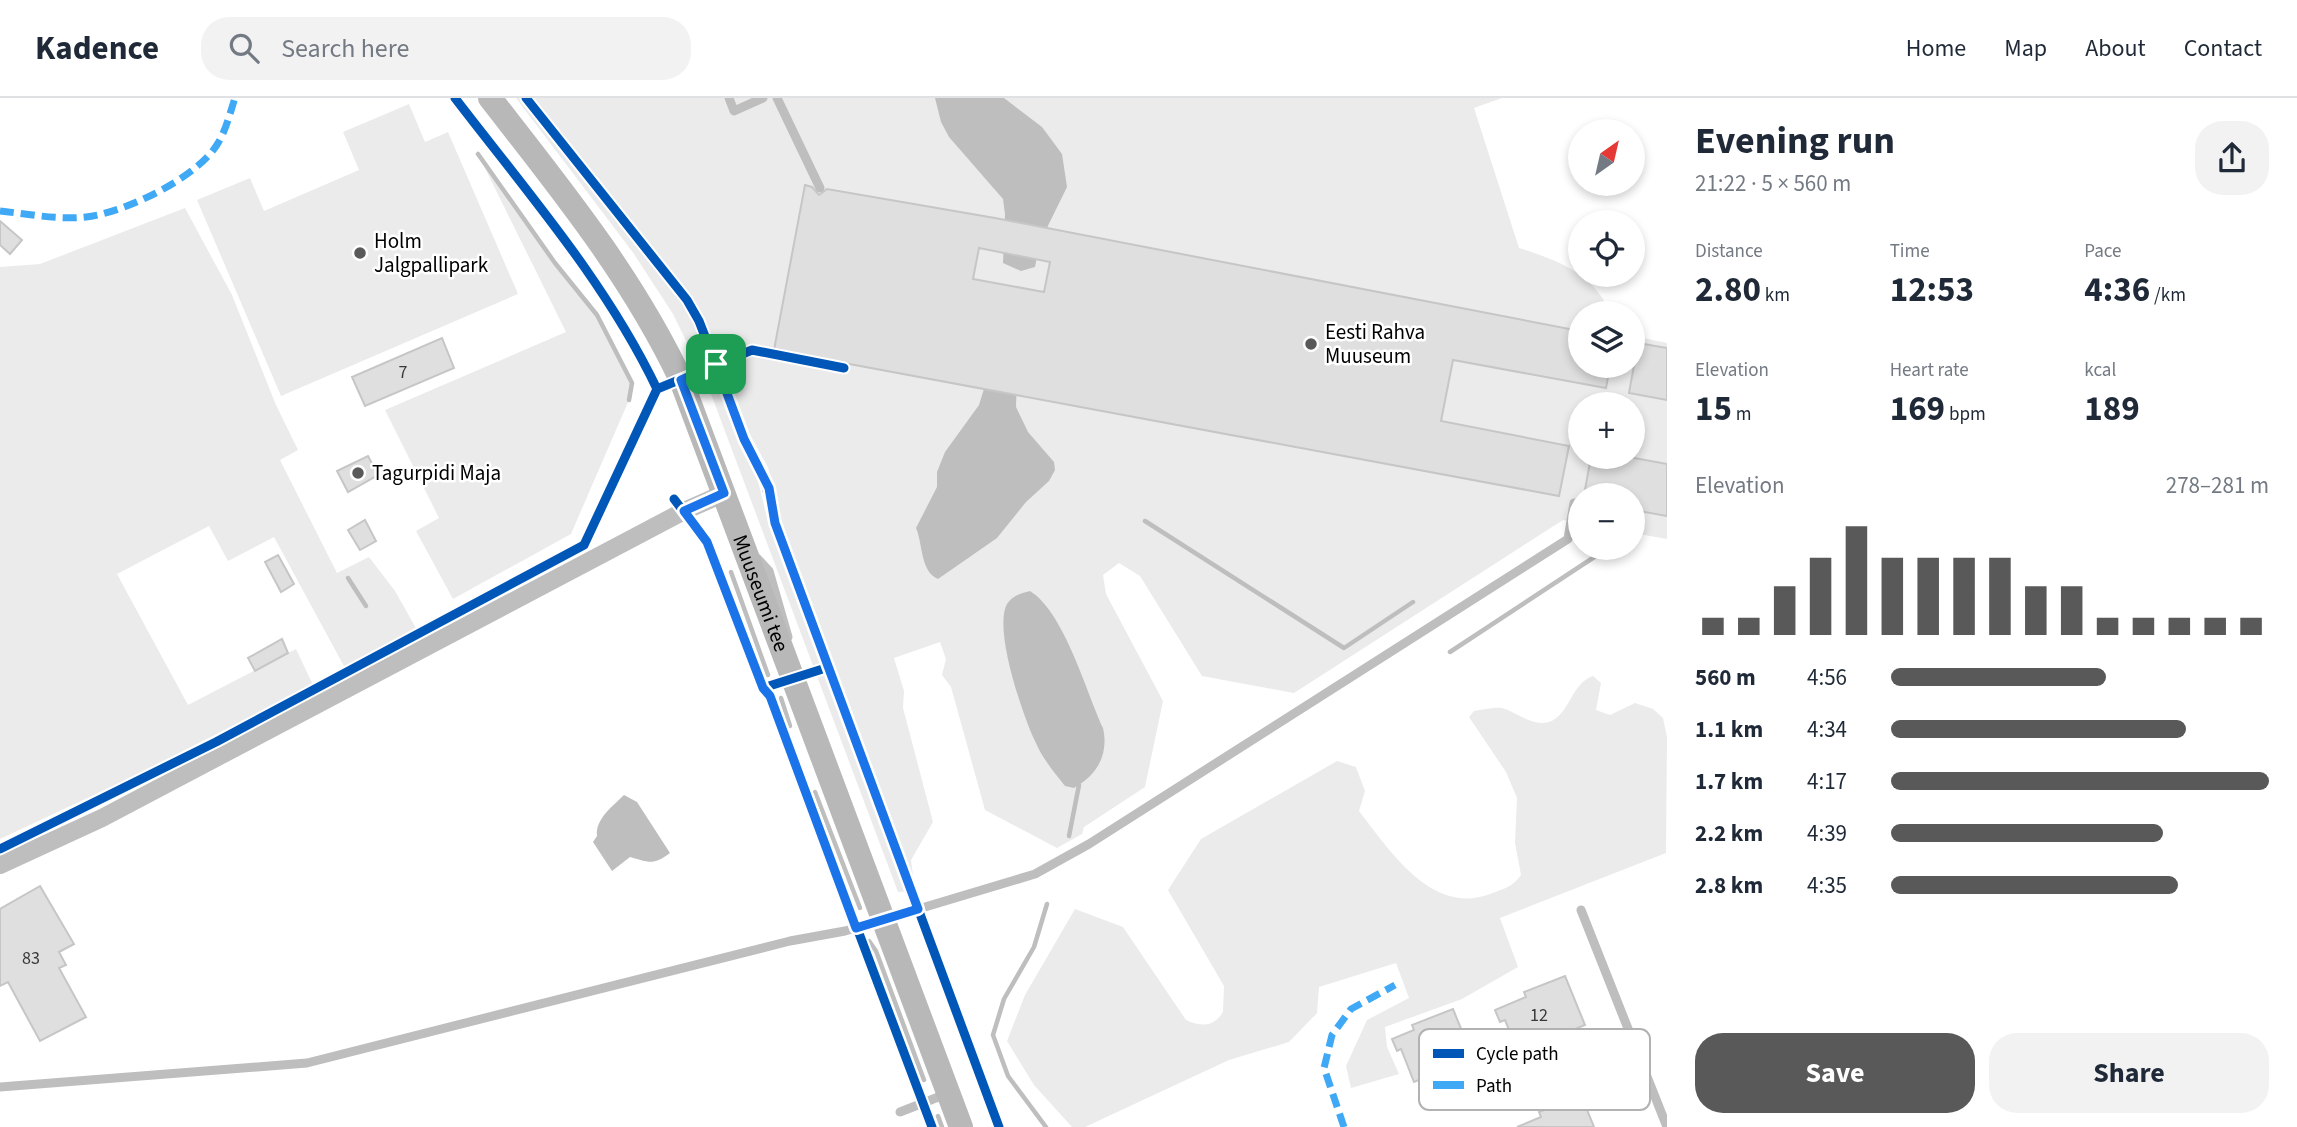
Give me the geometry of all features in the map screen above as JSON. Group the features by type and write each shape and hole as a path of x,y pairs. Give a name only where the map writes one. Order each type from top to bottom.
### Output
{"street":[{"name":"Muuseumi tee","path":"490,98 591,228 653,323 681,380 961,1127"},
{"path":"0,865 102,818 684,511 724,493"}],"lane":[{"path":"729,98 734,111 763,98"},
{"path":"778,98 820,188"},
{"path":"0,1087 307,1063 884,919 1035,874 1089,844 1568,539"},
{"path":"1581,910 1628,1029"},
{"path":"1650,1084 1667,1127"},
{"path":"900,1112 948,1093"}],"shaded area":[{"path":"516,98 1502,98 1474,108 1519,248 1568,268 1568,287 1593,287 1604,301 1568,301 1568,378 1645,378 1645,338 1667,343 1667,539 1645,535 1645,483 1568,483 1568,521 1563,520 1294,693 1202,676 1140,576 1119,563 1103,575 1106,594 1163,701 1145,787 1084,827 1082,834 1057,848 985,810 951,687 942,675 946,659 940,642 894,658 904,691 903,708 933,822 911,860 915,891 898,892 708,386 673,314 634,254"},
{"path":"935,98 1004,98 1042,127 1062,154 1067,187 1040,242 1035,267 1021,271 1003,263 1003,199 949,137 941,122"},
{"name":"Holm Jalgpallipark","path":"409,104 425,142 448,132 518,294 281,396 197,200 250,178 264,211 359,170 343,132"},
{"path":"478,154 555,263 597,315 632,383 629,400 571,534 453,599 416,531 439,518 385,410 566,332"},
{"path":"185,208 232,295 276,405 298,450 280,460 337,573 369,557 395,591 417,630 345,668 274,537 228,561 209,526 117,574 188,705 296,649 313,685 128,779 0,839 0,267 40,264"},
{"path":"1017,372 1016,407 1028,432 1054,462 1055,470 1049,481 1026,502 997,538 938,579 925,564 916,528 937,487 937,472 945,452 979,405 987,379"},
{"path":"1030,591 1042,601 1064,634 1103,728 1103,755 1089,777 1074,788 1065,786 1038,747 1011,673 1004,616 1011,599"},
{"path":"1593,676 1601,683 1596,710 1610,715 1635,703 1653,709 1663,718 1667,737 1666,853 1500,918 1518,967 1462,999 1385,1027 1387,1047 1399,1074 1351,1088 1346,1066 1367,1020 1409,998 1396,963 1319,987 1317,1013 1289,1042 1229,1060 1085,1127 1072,1127 1034,1085 1007,1041 1025,995 1075,909 1123,927 1186,1020 1197,1024 1216,1021 1223,1012 1224,986 1168,890 1201,839 1337,761 1356,767 1365,791 1359,811 1384,844 1414,876 1449,896 1469,898 1490,894 1511,885 1521,875 1515,843 1517,798 1506,772 1469,717 1474,711 1502,708 1531,721 1549,722 1562,713 1580,685"},
{"path":"624,795 637,802 670,853 650,862 630,857 612,871 593,842 602,818"}],"building":[{"name":"Eesti Rahva Muuseum","path":"805,185 812,187 819,195 827,189 995,218 1568,329 1568,378 1608,378 1606,388 1453,360 1441,421 1568,446 1559,496 774,350","holes":["979,248 1050,262 1044,292 973,279"]},
{"path":"0,221 22,240 10,254 0,245"},
{"path":"442,338 454,368 365,406 352,377"},
{"path":"1645,344 1667,348 1667,400 1645,396 1645,392 1629,392 1632,378 1645,378"},
{"name":"Tagurpidi Maja","path":"368,456 378,475 348,492 337,471"},
{"path":"1645,460 1667,464 1667,516 1645,512 1645,483 1586,483 1589,469 1645,469"},
{"path":"365,520 376,541 360,550 348,530"},
{"path":"278,555 294,584 281,592 265,562"},
{"path":"282,639 288,653 255,671 248,658"},
{"path":"40,886 74,944 59,952 66,965 59,968 86,1017 40,1041 8,982 0,986 0,909"},
{"path":"1565,976 1585,1025 1575,1029 1509,1029 1505,1020 1500,1022 1495,1010 1526,997 1524,992"},
{"path":"1453,1009 1461,1029 1419,1029 1419,1080 1414,1082 1401,1049 1397,1051 1392,1039 1414,1030 1412,1025"},
{"path":"1587,1110 1594,1127 1517,1127 1541,1117 1539,1112"}],"waterway":[{"path":"478,154 555,263 597,315 632,383 629,400"},
{"path":"1145,521 1344,648 1413,602"},
{"path":"1450,652 1590,560"},
{"path":"731,572 768,675"},
{"path":"348,578 366,606"},
{"path":"781,698 790,726"},
{"path":"1069,836 1079,785"},
{"path":"815,792 860,908"},
{"path":"1046,1127 1008,1076 993,1035 1004,999 1034,947 1047,904"},
{"path":"869,941 876,951 924,1080"},
{"path":"938,1116 942,1127"}],"marked path":[{"path":"0,211 75,218 102,214 139,201 178,180 208,156 223,133 235,98"},
{"path":"1344,1127 1324,1068 1332,1035 1351,1009 1395,985"}],"cycle path":[{"path":"455,98 590,275 637,350 657,389"},
{"path":"526,98 687,300 699,321 745,439 762,470 775,523 999,1127"},
{"path":"0,849 216,742 584,545 657,389 752,350 844,368"},
{"path":"674,499 707,542 763,688 829,667"},
{"path":"763,688 770,697 932,1127"}],"place":[{"name":"Holm Jalgpallipark","path":"360,253"},
{"name":"Eesti Rahva Muuseum","path":"1311,344"},
{"name":"Tagurpidi Maja","path":"358,473"}],"route":[{"path":"716,364 744,439 769,488 775,523 918,909 856,928 770,696 763,688 707,542 684,511 724,493 681,380 716,364"}]}
